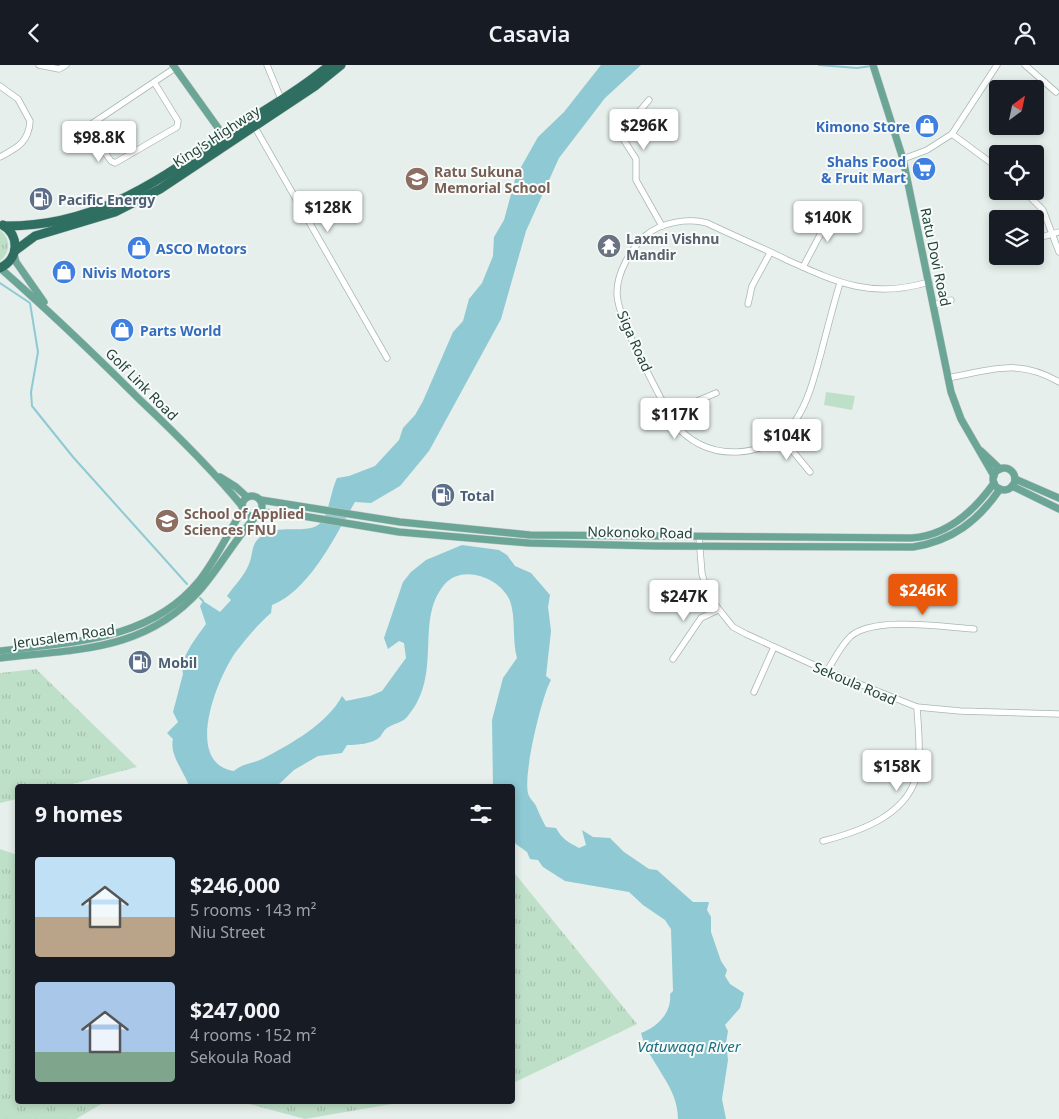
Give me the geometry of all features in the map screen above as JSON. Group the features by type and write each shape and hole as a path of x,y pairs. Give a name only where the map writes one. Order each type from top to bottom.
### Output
{"highway":[{"name":"King's Highway","path":"253,123 282,99 330,65"},
{"name":"King's Highway","path":"0,268 11,260 15,252 35,236 133,204 253,123 316,87 341,65"},
{"name":"King's Highway","path":"2,225 53,223 124,200 227,140"},
{"path":"2,225 14,236 15,252"}],"main road":[{"path":"174,67 227,140"},
{"name":"Ratu Dovi Road","path":"873,67 903,159 934,305 950,392 961,419 981,451 994,480"},
{"name":"Golf Link Road","path":"15,252 16,261 50,311"},
{"name":"Golf Link Road","path":"0,268 50,311 215,474 242,508"},
{"name":"Ratu Dovi Road","path":"981,451 1000,469"},
{"path":"1013,483 1007,489 1000,489 994,480 1000,469 1010,471 1013,483 1059,509"},
{"name":"Golf Link Road","path":"215,474 236,487 247,497"},
{"name":"Nokonoko Road","path":"261,500 502,536 922,537 955,524 972,510 994,480"},
{"path":"1013,483 1059,498"},
{"name":"Nokonoko Road","path":"259,513 283,513 408,533 502,536 656,546 924,545 961,531 978,516 1000,489"},
{"path":"253,496 261,500 262,506 259,513 249,515 242,508 247,497 253,496"},
{"name":"Jerusalem Road","path":"0,651 102,638 138,627 178,601 199,581 220,551 242,508"},
{"name":"Jerusalem Road","path":"0,658 119,643 150,630 199,591 259,513"}],"street":[{"path":"38,65 59,69 66,65"},
{"path":"267,65 282,99"},
{"path":"903,159 933,147 952,134 997,65"},
{"path":"1025,65 1056,92"},
{"path":"154,82 178,121 177,127 114,163 92,135 90,125 174,67"},
{"path":"0,86 18,99 30,121 26,140 17,149 0,157"},
{"path":"649,99 620,133 636,159 636,180 662,226"},
{"path":"253,123 387,358"},
{"path":"952,134 989,161"},
{"path":"1034,200 1043,209 1056,233 1059,251"},
{"path":"803,267 820,235 823,209"},
{"name":"Siga Road","path":"770,253 707,223 693,221 662,226 647,234 631,252 620,276 617,294 628,330 669,413 682,433 700,445 722,452 756,449 781,437 796,423 804,408 840,283"},
{"path":"748,304 752,286 770,253 840,283 872,291 892,290 929,282"},
{"path":"934,305 951,300"},
{"path":"948,378 1020,367 1041,371 1059,381"},
{"path":"669,413 716,393"},
{"path":"781,437 810,472"},
{"name":"Sekoula Road","path":"699,537 700,563 704,585 718,610 733,627 827,671 917,707 969,712 1059,714"},
{"path":"673,659 701,618 718,610"},
{"path":"827,671 850,637 863,630 919,626 974,629"},
{"path":"754,692 774,647"},
{"path":"823,841 847,835 890,814 908,794 918,769 917,707"}],"green space":[{"path":"0,230 8,241 8,250 0,261"},
{"path":"826,392 855,396 852,410 824,405"},
{"path":"36,669 137,767 73,784 15,784 15,799 0,803 0,673"},
{"path":"0,849 15,854 15,1104 101,1104 76,1119 0,1119"},
{"path":"515,874 637,1024 515,1082"},
{"path":"249,1104 392,1104 305,1119"}],"water":[{"name":"Vatuwaqa River","path":"601,65 641,65 605,98 559,158 526,231 501,319 429,451 400,486 371,503 355,502 330,546 310,575 286,598 272,605 271,613 235,653 220,681 213,700 207,737 210,753 219,765 234,771 241,766 258,761 296,740 327,716 342,696 346,701 370,696 382,691 406,658 404,643 399,641 388,649 384,638 403,582 411,572 426,560 462,545 499,550 507,555 515,566 531,573 550,595 548,607 551,631 546,676 551,680 538,719 530,757 527,787 529,796 546,827 556,828 563,838 572,844 579,848 586,845 582,830 593,837 610,838 624,852 649,869 657,870 693,902 709,902 707,910 711,917 711,932 721,961 727,970 725,976 730,984 744,993 740,1008 725,1025 728,1031 726,1043 728,1060 722,1099 726,1119 678,1119 677,1107 673,1096 650,1055 641,1033 658,1023 666,1013 669,1007 670,994 673,991 671,929 665,920 643,905 629,892 565,881 543,867 538,860 530,859 527,852 515,843 515,784 493,784 492,720 503,678 517,658 514,622 510,601 505,593 490,580 470,574 452,578 444,585 435,599 431,615 427,666 424,684 418,701 407,717 387,728 380,737 369,743 347,745 342,753 318,756 294,770 279,784 188,784 175,757 172,745 173,739 167,733 178,722 173,712 186,655 206,624 200,606 203,601 220,612 231,600 227,596 247,568 254,545 258,539 266,533 275,530 312,528 319,524 326,513 337,478 349,476 375,466 399,440 403,428 415,415 423,401 453,332 463,321 469,299 482,283 493,256 494,237 504,220 516,176 538,137 564,112"}],"waterway":[{"path":"819,65 857,68 871,66"},
{"path":"0,283 30,303 38,352 31,392 32,406 73,457 187,584"},
{"path":"200,598 203,601"}],"place":[{"name":"Kimono Store","path":"927,126"},
{"name":"Shahs Food & Fruit Mart","path":"924,169"},
{"name":"Ratu Sukuna Memorial School","path":"417,179"},
{"name":"Pacific Energy","path":"41,199"},
{"name":"Laxmi Vishnu Mandir","path":"609,246"},
{"name":"ASCO Motors","path":"139,248"},
{"name":"Nivis Motors","path":"64,272"},
{"name":"Parts World","path":"122,330"},
{"name":"Total","path":"443,495"},
{"name":"School of Applied Sciences FNU","path":"167,521"},
{"name":"Mobil","path":"140,662"}]}
